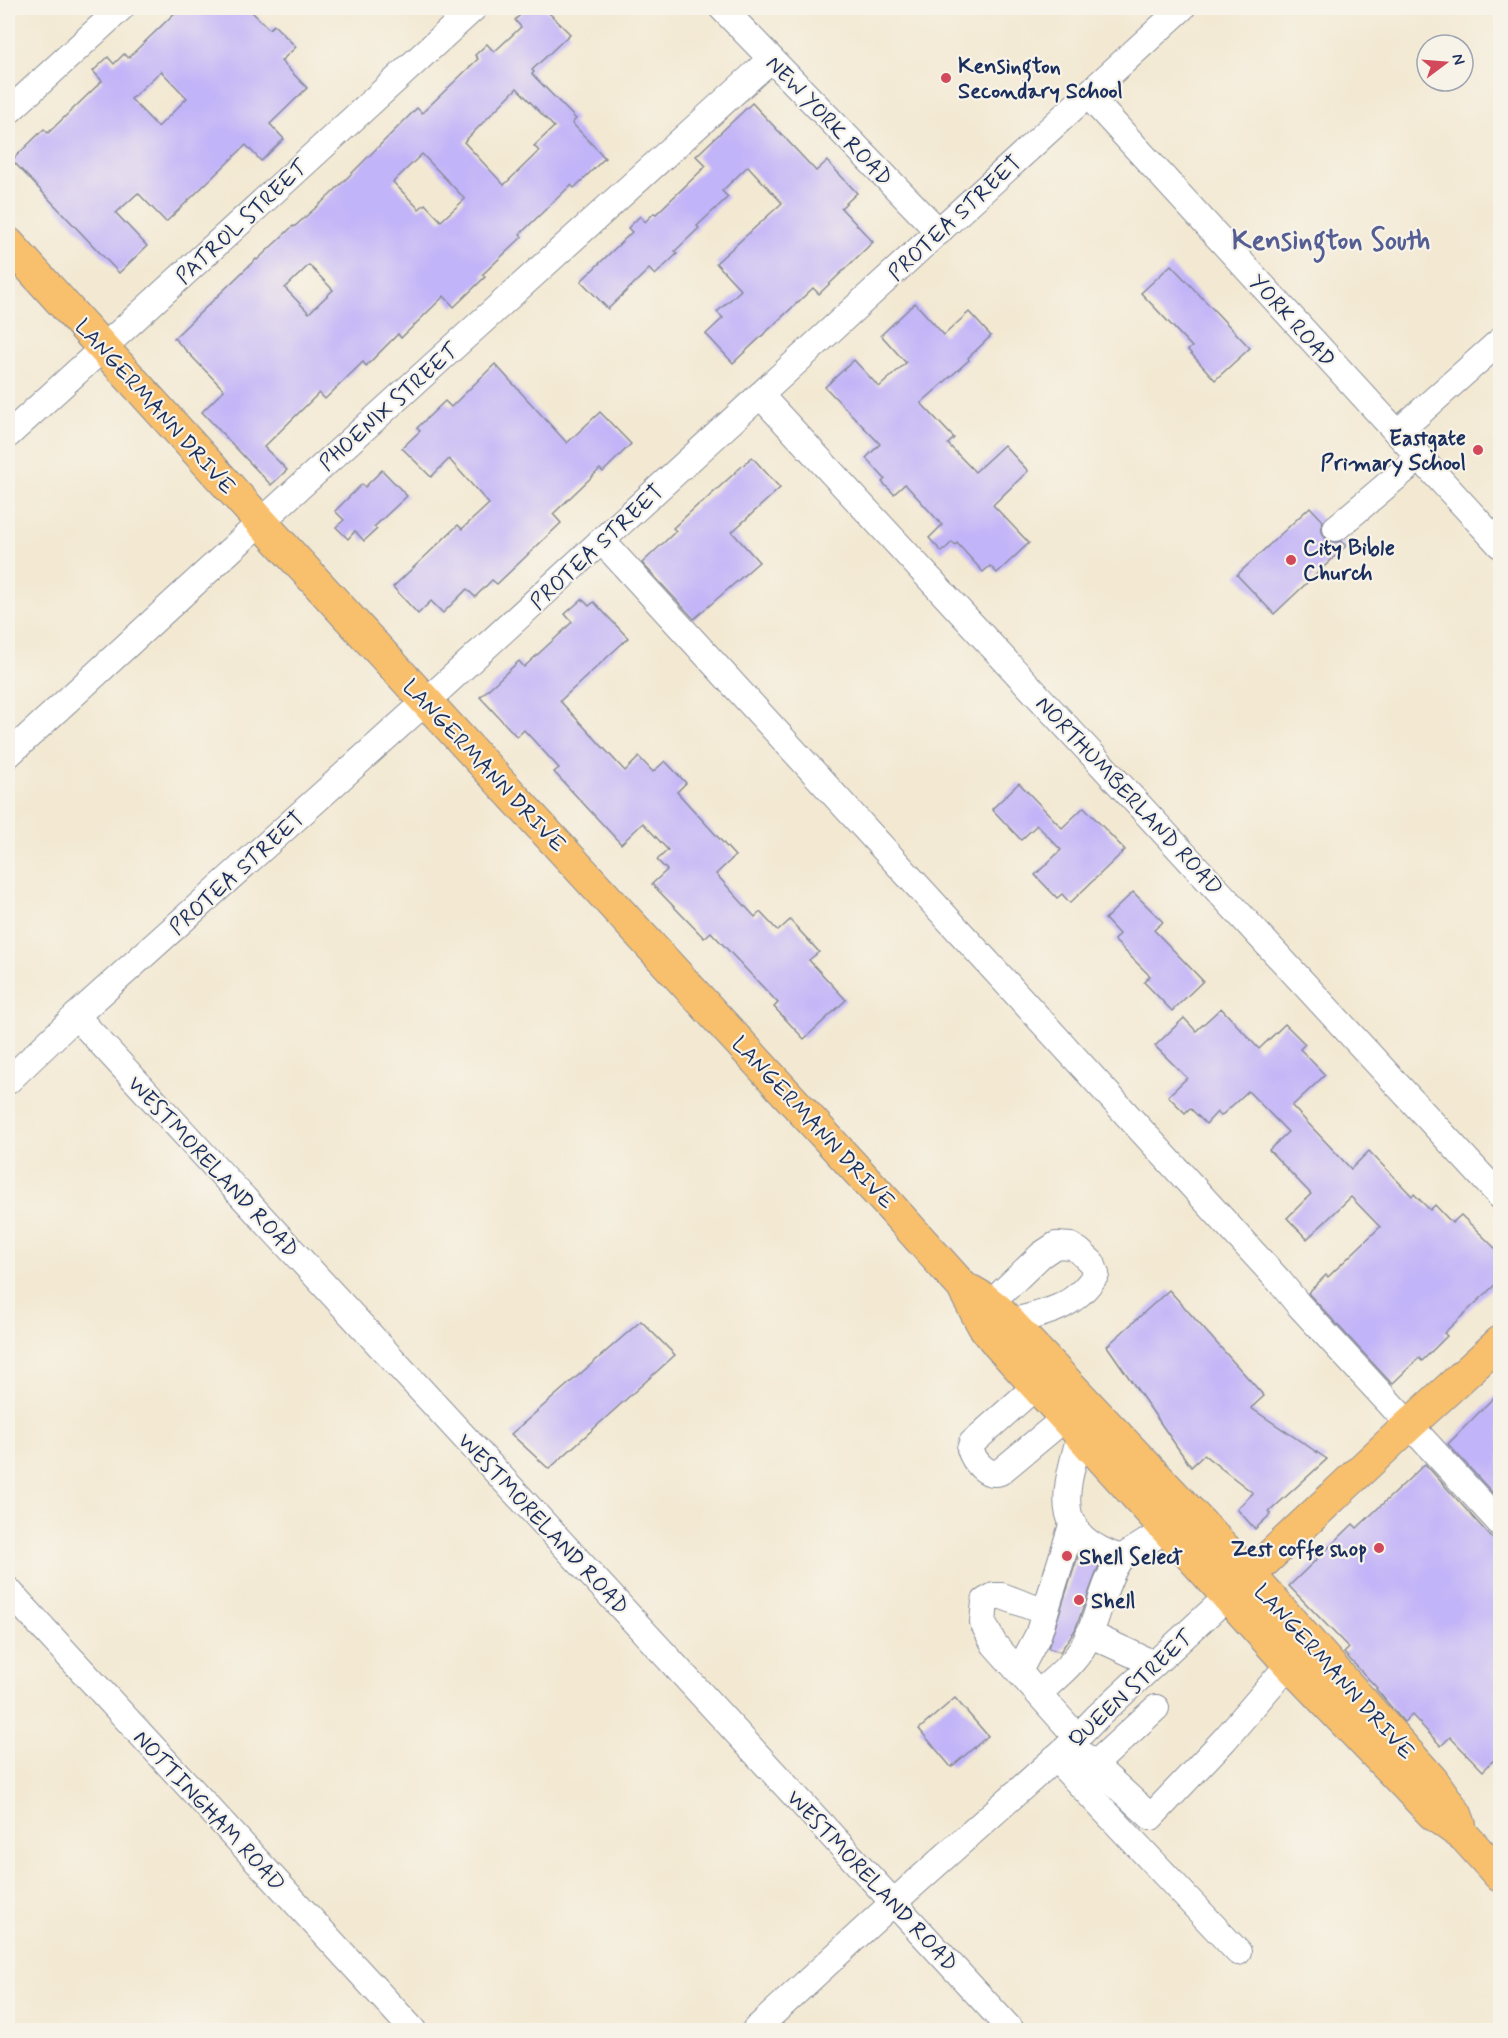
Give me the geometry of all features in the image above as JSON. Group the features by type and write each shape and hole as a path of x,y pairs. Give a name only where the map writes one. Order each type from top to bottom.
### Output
{"main road":[{"name":"LANGERMANN DRIVE","path":"8,243 962,1286 990,1334 1072,1426 1167,1529 1239,1586 1289,1664 1433,1814 1465,1837 1500,1876"},
{"name":"LANGERMANN DRIVE","path":"962,1286 1000,1313 1239,1586 1432,1780 1456,1814 1465,1837"},
{"name":"QUEEN STREET","path":"1239,1586 1500,1342"}],"street":[{"path":"8,112 121,8"},
{"name":"PATROL STREET","path":"8,435 474,8"},
{"name":"NEW YORK ROAD","path":"722,8 939,232"},
{"name":"PROTEA STREET","path":"8,1081 76,1016 602,541 1182,8"},
{"name":"PHOENIX STREET","path":"8,755 771,59"},
{"name":"YORK ROAD","path":"1087,94 1500,545"},
{"path":"1397,434 1500,341"},
{"name":"NORTHUMBERLAND ROAD","path":"760,395 1500,1196"},
{"path":"1336,528 1420,457"},
{"path":"602,541 1500,1523"},
{"name":"WESTMORELAND ROAD","path":"76,1016 1011,2031"},
{"path":"1036,1386 972,1443 970,1449 977,1463 989,1473 1000,1472 1072,1426"},
{"path":"1072,1426 1066,1504 1073,1522 1090,1544 1121,1558"},
{"path":"1019,1671 1031,1651 1073,1522"},
{"path":"1039,1693 1076,1658 1089,1634 1114,1568 1121,1558 1167,1529"},
{"name":"QUEEN STREET","path":"755,2031 894,1902 1068,1746 1239,1586"},
{"name":"NOTTINGHAM ROAD","path":"8,1590 413,2031"},
{"path":"1045,1611 1002,1596 994,1596 985,1601 983,1618 986,1630 994,1644 1039,1693 1068,1746 1238,1952"},
{"path":"1089,1634 1154,1664"},
{"path":"1068,1746 1094,1765 1151,1817 1225,1739 1289,1664"},
{"path":"1094,1765 1156,1708"}],"building":[{"path":"180,8 248,8 269,29 274,25 296,47 281,61 307,88 270,124 284,139 261,161 246,145 166,222 138,193 116,213 147,246 119,273 12,160 44,129 48,133 102,81 93,71 108,57 114,64 124,54 128,58","holes":["161,71 187,98 158,127 131,99"]},
{"path":"527,8 544,8 570,34 532,70 534,72 532,74 576,119 572,123 605,158 574,188 571,185 520,234 522,237 482,275 485,277 454,307 444,296 401,338 398,334 366,366 363,362 325,399 319,393 264,447 287,470 271,485 202,412 224,390 174,338 256,259 330,195 417,108 422,113 478,59 475,55 487,44 494,52 521,27 515,20","holes":["517,88 554,127 534,146 539,151 504,185 464,142","422,154 465,199 441,221 425,204 419,209 393,182","309,265 333,290 309,313 285,288"]},
{"path":"752,103 816,171 827,161 857,193 841,208 873,242 819,294 813,288 733,363 706,334 723,318 717,312 741,290 716,263 782,203 748,166 722,191 728,197 697,226 699,228 675,251 677,254 655,275 649,269 608,309 581,281 632,232 628,228 640,216 645,222 654,213 656,214 706,166 696,156"},
{"path":"1171,265 1250,348 1215,380 1188,350 1192,347 1141,293"},
{"path":"915,303 944,335 969,312 991,336 968,358 969,360 921,403 954,438 948,444 975,472 1004,445 1028,471 993,505 1029,543 997,573 990,566 983,572 957,543 955,545 952,542 942,552 929,538 942,525 905,484 894,494 882,482 885,479 866,458 880,444 825,387 854,360 879,387 906,363 881,335"},
{"path":"495,364 567,443 600,412 631,444 603,472 600,469 553,514 561,523 497,584 492,580 475,597 467,589 443,613 431,601 418,614 393,587 458,525 462,529 489,504 449,459 431,477 402,448 420,431 417,428 445,401 451,407"},
{"path":"752,457 780,488 732,532 759,562 694,619 642,563 676,531 673,528"},
{"path":"382,470 407,496 374,527 377,529 364,541 355,531 348,539 336,527 344,520 335,511 362,484 365,487"},
{"name":"City Bible Church","path":"1310,507 1323,521 1321,530 1325,538 1331,542 1342,542 1346,546 1274,614 1237,575"},
{"path":"582,599 589,606 594,602 628,638 560,701 625,771 639,757 653,772 665,761 686,783 677,792 735,856 716,874 755,917 760,912 778,931 790,920 819,952 809,960 846,1000 804,1039 774,1007 778,1003 711,932 704,938 652,884 667,870 657,860 668,850 643,823 621,844 554,772 559,768 524,730 517,737 480,697 519,661 524,667 560,634 572,622 565,614"},
{"path":"1019,783 1062,828 1084,807 1125,850 1070,903 1062,894 1057,898 1035,875 1061,850 1037,825 1021,840 992,809"},
{"path":"1133,892 1163,922 1154,930 1203,981 1172,1011 1144,982 1150,976 1114,940 1119,934 1105,919"},
{"path":"1221,1008 1259,1049 1285,1024 1305,1044 1300,1049 1325,1075 1292,1106 1351,1169 1369,1151 1412,1196 1414,1194 1430,1210 1435,1205 1452,1223 1461,1215 1500,1253 1500,1280 1444,1333 1447,1336 1422,1361 1419,1358 1392,1384 1308,1293 1380,1227 1351,1197 1307,1239 1287,1218 1311,1194 1269,1150 1288,1132 1248,1091 1221,1116 1217,1112 1206,1124 1190,1108 1185,1113 1168,1096 1187,1078 1155,1046 1184,1018 1196,1031"},
{"path":"1169,1290 1264,1396 1251,1408 1327,1459 1269,1512 1271,1514 1255,1529 1237,1509 1253,1493 1204,1455 1191,1467 1107,1346"},
{"path":"641,1321 675,1355 549,1469 511,1434"},
{"path":"1500,1391 1500,1495 1497,1498 1448,1444"},
{"path":"1425,1464 1500,1547 1500,1754 1483,1771 1450,1737 1441,1746 1412,1715 1404,1722 1377,1688 1344,1653 1349,1648 1289,1586 1353,1524 1357,1528"},
{"path":"1079,1553 1099,1565 1075,1630 1060,1652 1048,1648"},
{"path":"955,1698 988,1736 951,1767 919,1729"}],"place":[{"name":"Kensington Secondary School","path":"946,78"},
{"name":"Eastgate Primary School","path":"1478,450"},
{"name":"City Bible Church","path":"1291,560"},
{"name":"Zest coffe shop","path":"1379,1548"},
{"name":"Shell Select","path":"1067,1556"},
{"name":"Shell","path":"1079,1600"}],"district":[{"name":"Kensington South","path":"1331,239"}]}
